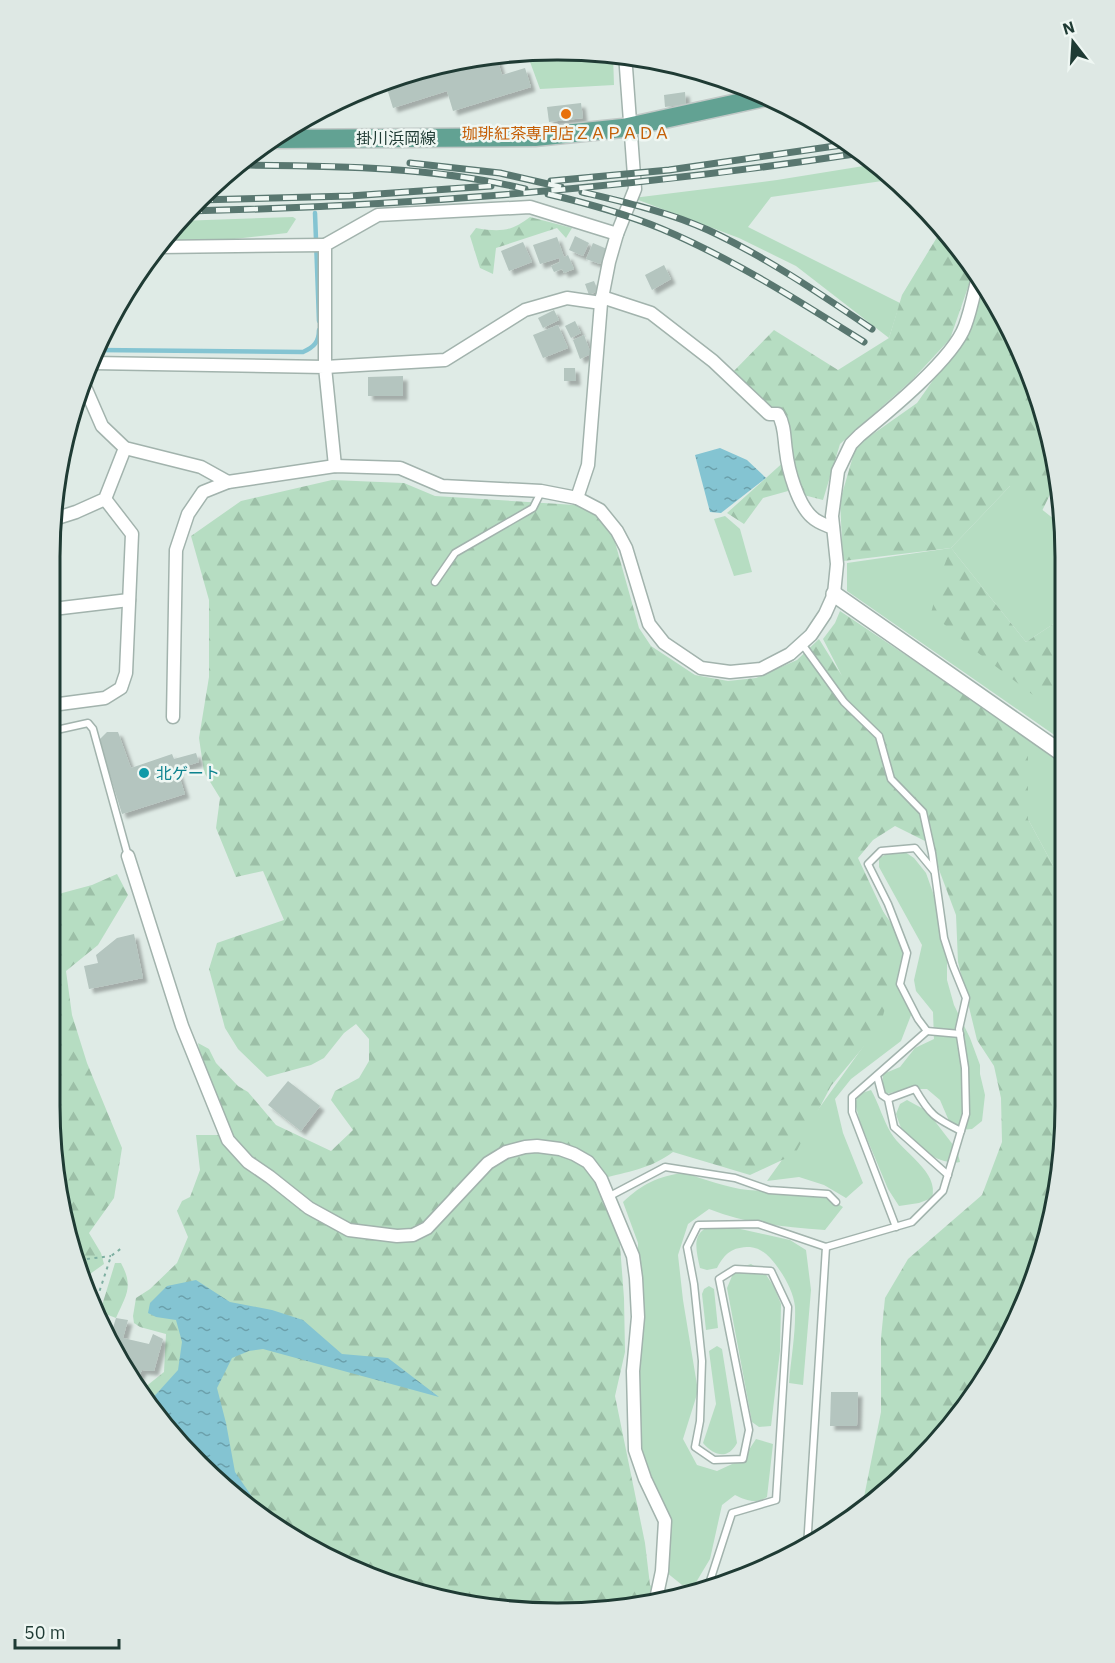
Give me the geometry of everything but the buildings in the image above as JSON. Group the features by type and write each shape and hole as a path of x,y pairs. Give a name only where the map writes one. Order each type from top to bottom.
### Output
{"main road":[{"name":"掛川浜岡線","path":"289,139 535,137 630,126 752,100"}],"street":[{"path":"577,498 588,465 602,300 609,262 617,234 635,189 626,65"},
{"path":"169,247 325,245 378,215 530,207 617,234"},
{"path":"325,245 325,367 335,466"},
{"path":"173,717 176,550 188,514 203,492 228,482 335,466 400,468 442,486 541,491 577,498 600,510 617,531 626,548 649,624 664,643 678,654 701,668 730,672 761,669 790,654 816,628 834,594 837,564 833,501 838,471 851,444 934,369 952,348 965,328 975,288"},
{"path":"100,363 325,367 445,360 525,310 567,298 602,300 651,313 713,361 769,414 778,414 783,422 786,454 795,489 810,516 833,528"},
{"path":"88,392 102,426 125,448 201,467 228,482"},
{"path":"62,517 105,498 125,448"},
{"path":"60,704 105,698 121,688 126,673 132,534 105,498"},
{"path":"834,594 1055,748"},
{"path":"60,608 129,600"},
{"path":"128,856 182,1026 228,1140 248,1162 270,1176 309,1209 349,1230 397,1236 413,1235 427,1228 488,1163 506,1152 537,1146 560,1149 574,1154 588,1162 601,1179 633,1256 638,1317 633,1371 636,1450 645,1479 665,1521 662,1571 657,1592"}],"lane":[{"path":"435,582 455,553 533,508 541,491"},
{"path":"711,1579 732,1513 776,1500 788,1307 771,1271 735,1269 719,1279 749,1430 743,1459 714,1460 695,1447 700,1421 702,1361 694,1284 687,1247 698,1225 758,1224 826,1247 912,1222 943,1191 966,1114 965,1068 960,1034 966,998 944,938 932,853 922,812 891,779 879,736 844,702 802,643"},
{"path":"60,729 88,723 93,729 128,856"},
{"path":"927,1031 918,1019 900,984 907,953 888,904 868,864 881,850 915,848 934,872"},
{"path":"896,1227 852,1112 852,1097 927,1031 960,1034"},
{"path":"876,1076 882,1095 888,1099 894,1127 948,1175"},
{"path":"888,1099 915,1089 927,1111 961,1131"},
{"path":"608,1198 665,1167 735,1178 769,1190 828,1194 836,1202"},
{"path":"808,1535 826,1247"}],"path":[{"path":"87,1259 111,1256 123,1247"},
{"path":"98,1296 111,1256"}],"green space":[{"path":"530,61 613,63 614,85 540,89"},
{"path":"864,166 883,181 771,197 748,227 900,303 889,338 796,266 739,238 633,198 777,180"},
{"path":"293,217 296,219 287,233 217,241 174,240 191,221"},
{"path":"530,217 572,228 566,238 557,228 496,248 493,274 480,268 470,236 476,228 504,230 517,226"},
{"path":"938,236 970,280 950,339 912,380 840,444 823,500 788,491 763,498 744,524 727,513 787,459 778,414 729,376 774,330 838,370 889,338 902,295"},
{"path":"980,296 1004,337 1029,398 1051,493 1042,511 1010,486 951,548 843,561 840,501 856,446 917,403 969,329"},
{"path":"332,480 404,483 435,496 575,505 594,514 613,535 639,628 651,646 695,675 728,681 756,678 797,660 819,639 842,676 823,639 835,623 840,611 1028,737 1028,819 1055,869 1055,1106 1051,1170 1045,1203 1029,1265 1017,1296 1004,1326 971,1382 932,1434 886,1480 864,1497 881,1412 881,1338 885,1298 908,1259 982,1195 1002,1142 1001,1098 994,1066 977,1040 958,962 956,915 929,843 895,826 873,840 858,858 889,924 892,982 880,1027 831,1086 795,1154 750,1175 673,1152 647,1166 601,1179 618,1219 624,1298 625,1352 615,1396 645,1543 650,1585 657,1593 590,1602 525,1602 493,1599 429,1586 367,1565 337,1552 281,1519 229,1480 183,1434 147,1386 164,1372 166,1334 140,1327 134,1323 136,1298 150,1289 177,1263 188,1237 177,1211 182,1201 190,1197 200,1170 196,1135 226,1135 206,1085 198,1043 209,1049 216,1063 238,1086 248,1092 276,1125 331,1151 353,1130 331,1100 335,1091 359,1078 369,1061 369,1039 356,1024 344,1033 324,1058 311,1065 267,1077 238,1049 225,1028 209,969 217,943 284,920 263,871 236,877 216,828 220,798 204,772 199,738 209,677 209,600 191,536 241,501"},
{"path":"1011,485 1053,519 1055,623 1026,642 951,548"},
{"path":"725,516 740,529 752,572 734,576 714,519"},
{"path":"951,548 1055,705 1055,735 847,591 847,563"},
{"path":"951,548 1026,642 1055,623 1055,712 973,649 931,613"},
{"path":"1028,737 1055,758 1055,869 1028,819"},
{"path":"902,850 914,858 926,873 937,904 947,953 947,980 954,1005 980,1065 985,1095 982,1121 972,1129 960,1130 949,1121 940,1100 927,1089 907,1089 882,1095 883,1074 900,1067 915,1048 934,1039 933,1012 916,991 914,980 922,945 879,867 879,858"},
{"path":"117,874 128,895 98,945 66,971 72,1015 87,1063 122,1148 114,1198 89,1233 101,1253 104,1264 90,1275 70,1203 61,1138 60,894 92,885"},
{"path":"882,910 909,949 900,978 904,989 915,1005 901,1041 851,1079 835,1099 843,1133 863,1183 846,1198 824,1185 799,1177 767,1181 870,1037"},
{"path":"871,1090 891,1133 919,1163 931,1180 932,1198 899,1206 888,1189 860,1122 855,1103 859,1094"},
{"path":"907,1100 927,1111 957,1150 960,1162 945,1161 928,1154 908,1138 896,1114 900,1104"},
{"path":"684,1173 740,1189 797,1192 821,1196 843,1207 825,1230 752,1221 709,1209 688,1224 678,1255 698,1391 683,1439 697,1465 717,1471 743,1459 756,1439 773,1444 767,1497 751,1501 735,1495 722,1505 710,1559 695,1583 682,1585 666,1572 665,1521 635,1450 638,1243 623,1202 637,1190 666,1176"},
{"path":"718,1224 790,1240 806,1250 811,1290 803,1385 789,1383 795,1307 786,1280 771,1259 758,1249 744,1247 730,1252 717,1268 707,1270 700,1268 696,1246 699,1234 709,1226"},
{"path":"115,1263 121,1263 128,1285 116,1318 106,1314 102,1305"},
{"path":"751,1264 765,1273 781,1304 780,1351 771,1426 759,1427 752,1422 727,1288 735,1269"},
{"path":"709,1286 714,1289 718,1328 706,1330 702,1294"},
{"path":"717,1346 722,1349 737,1443 725,1454 712,1451 703,1443 716,1404 709,1351"}],"water":[{"path":"720,448 747,460 766,478 721,513 710,512 695,455"},
{"path":"196,1280 230,1302 272,1310 303,1320 342,1354 388,1358 439,1397 263,1349 249,1351 232,1358 217,1388 235,1472 253,1499 229,1480 183,1434 154,1396 178,1370 182,1342 176,1320 156,1317 148,1313 150,1303 167,1286"}],"waterway":[{"path":"315,213 319,321"},
{"path":"105,350 303,352 315,344 319,330"}],"railway":[{"path":"551,181 669,170 836,146"},
{"path":"201,211 357,205 526,193 694,176 849,155"},
{"path":"410,163 500,173 561,187"},
{"path":"252,165 346,167 418,172 490,181 525,189"},
{"path":"212,200 350,196 491,186"},
{"path":"582,192 662,213 708,230 771,264 872,329"},
{"path":"548,194 620,214 688,241 765,281 864,342"}],"place":[{"name":"珈琲紅茶専門店ＺＡＰＡＤＡ","path":"566,114"},
{"name":"北ゲート","path":"144,773"}]}
